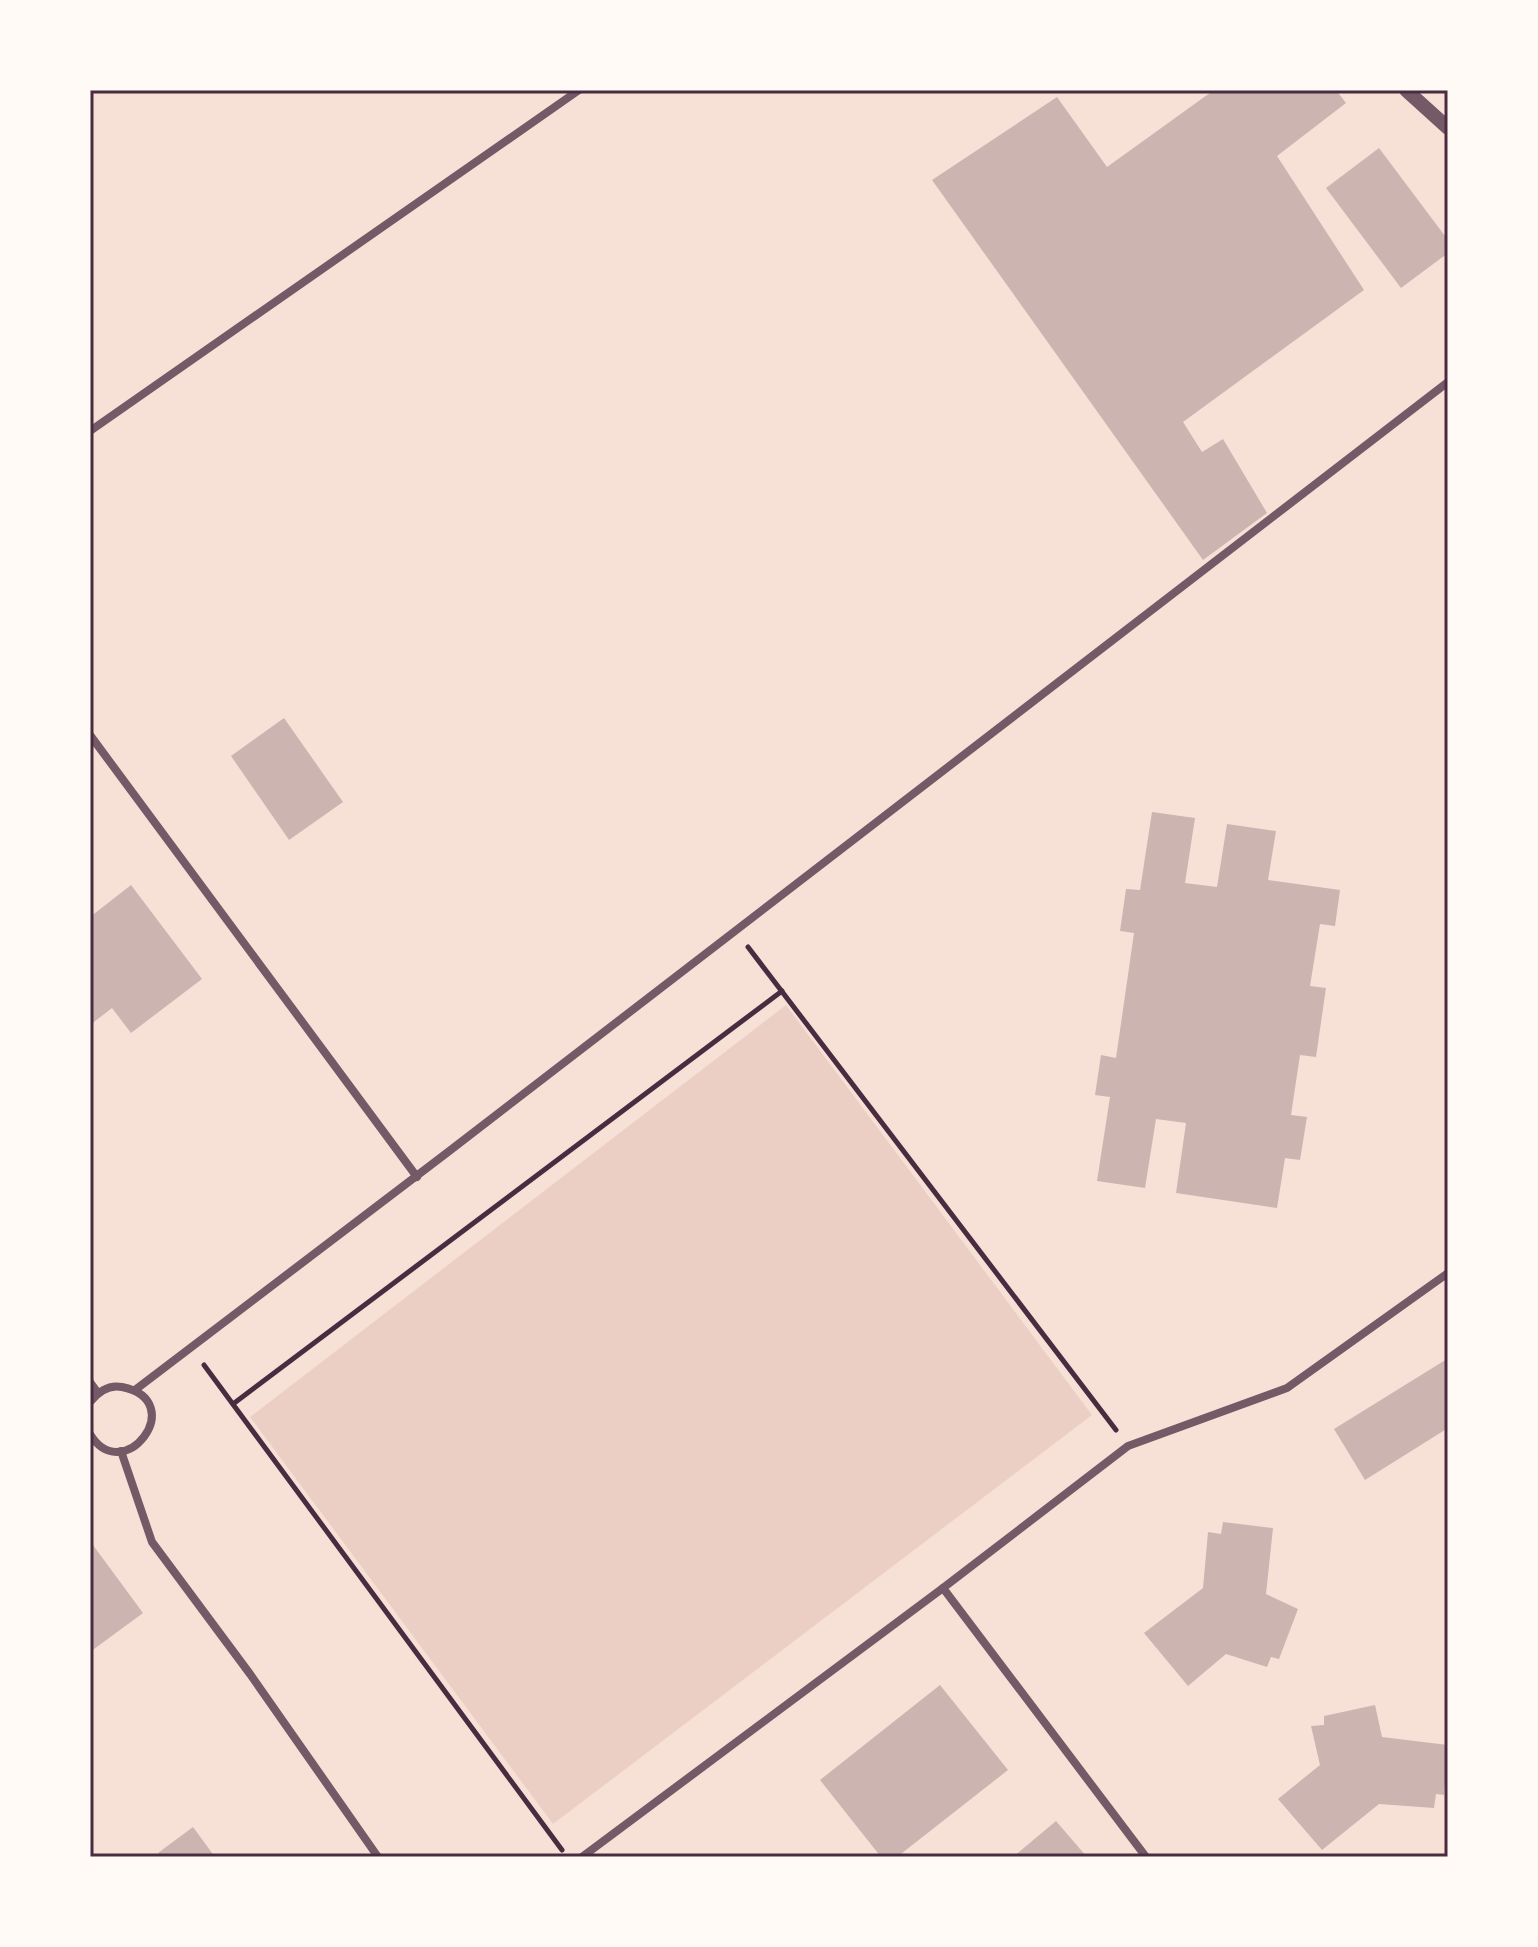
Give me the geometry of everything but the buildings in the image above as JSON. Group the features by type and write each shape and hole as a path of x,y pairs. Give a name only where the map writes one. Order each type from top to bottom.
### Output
{"street":[{"path":"90,431 579,90"},
{"path":"1406,90 1448,128"},
{"path":"135,1390 417,1177 1448,382"},
{"path":"90,735 417,1177"},
{"path":"582,1857 1128,1446 1287,1388 1448,1273"},
{"path":"90,1382 98,1393"},
{"path":"90,1402 98,1393 116,1385 135,1390 149,1405 151,1426 140,1443 121,1451 100,1446 90,1434"},
{"path":"121,1451 152,1542 250,1674 378,1857"},
{"path":"943,1588 1146,1857"}],"path":[{"path":"736,931 1128,1446"},
{"path":"233,1404 782,991"},
{"path":"191,1347 567,1857"}],"shaded area":[{"path":"786,1005 1092,1415 553,1824 250,1417"}]}
